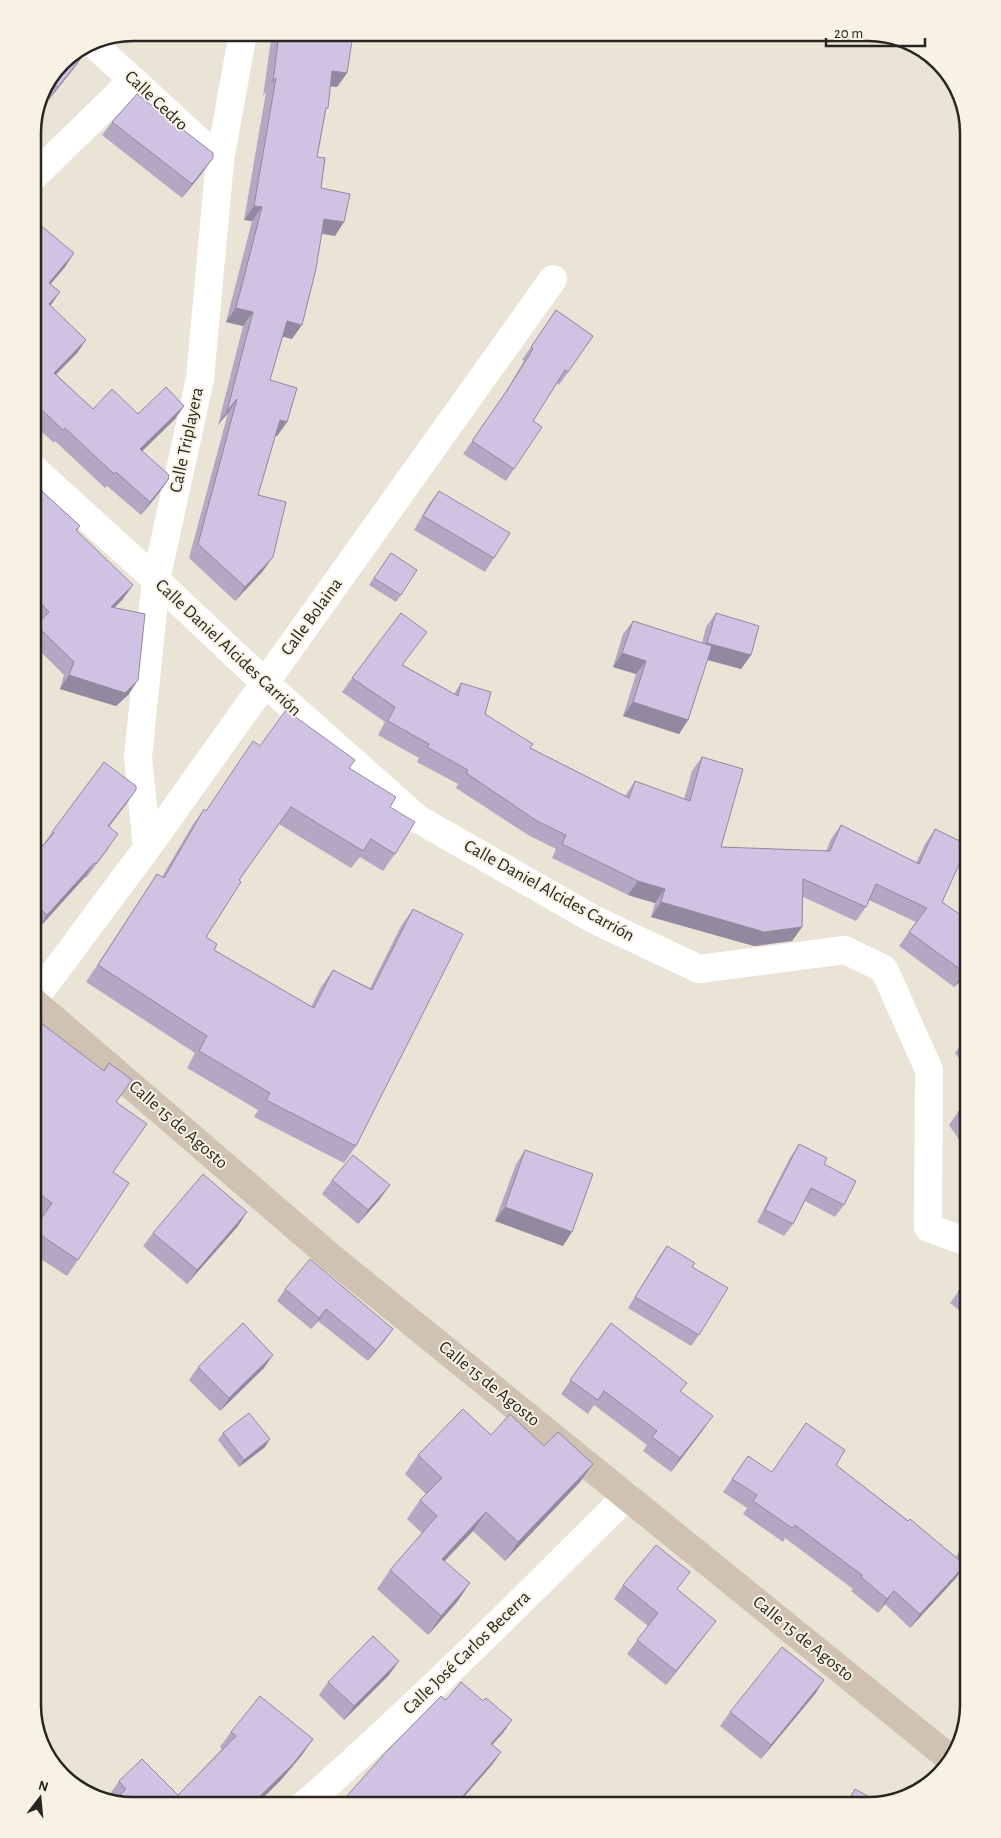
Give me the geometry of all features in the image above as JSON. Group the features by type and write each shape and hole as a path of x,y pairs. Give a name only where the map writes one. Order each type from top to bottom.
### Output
{"street":[{"name":"Calle Triplayera","path":"147,848 138,757 156,580 200,379 220,160 241,41"},
{"name":"Calle Cedro","path":"98,48 220,160"},
{"path":"41,169 133,80"},
{"name":"Calle Bolaina","path":"41,990 147,848 553,280"},
{"name":"Calle Daniel Alcides Carrión","path":"41,475 156,580 264,683 418,819 593,919 700,969 845,950 884,969 928,1070 928,1228 960,1239"},
{"name":"Calle 15 de Agosto","path":"41,1008 332,1258 945,1754"},
{"name":"Calle José Carlos Becerra","path":"313,1797 388,1730 627,1496"}],"building":[{"path":"278,41 352,41 347,73 332,71 328,108 326,108 317,157 325,158 321,188 350,194 344,222 324,219 316,269 302,325 287,321 270,380 297,388 287,422 280,420 258,495 286,502 273,557 245,587 198,544 237,399 227,411 253,312 236,308 262,207 254,206 276,78 273,82"},
{"path":"81,57 58,87 55,85 60,77"},
{"path":"137,94 213,153 213,158 192,184 112,122"},
{"path":"41,226 74,253 49,283 60,292 49,304 86,340 54,373 93,409 112,389 138,414 166,387 184,406 140,449 169,475 168,480 150,502 116,472 114,474 65,428 63,430 41,409"},
{"path":"556,310 593,336 568,372 565,370 533,421 542,427 514,469 472,441 508,389 533,349 531,347"},
{"path":"41,490 80,526 76,530 133,585 111,607 145,614 138,680 125,693 69,675 74,662 41,630 41,620 49,612 41,604"},
{"path":"439,491 510,533 494,558 423,516"},
{"path":"391,553 417,570 401,595 374,578"},
{"path":"401,613 427,632 402,665 458,696 461,683 491,692 485,714 533,744 530,748 629,798 635,781 690,801 702,757 743,769 721,847 830,851 841,825 919,864 935,829 960,841 960,863 942,902 960,914 960,969 909,932 927,908 876,884 866,907 803,879 802,927 764,932 661,902 665,889 638,881 562,844 566,835 537,821 466,773 468,770 427,747 429,744 388,721 395,707 352,678"},
{"path":"716,613 759,626 751,655 707,643"},
{"path":"633,621 712,646 688,720 633,702 646,661 622,653"},
{"path":"286,710 355,760 349,768 396,797 390,807 415,822 395,854 371,839 363,851 291,807 239,880 241,882 206,937 217,944 214,950 314,1008 333,970 372,990 413,909 463,934 356,1146 266,1100 270,1093 199,1051 207,1036 98,965 157,874 164,878 204,809 206,811 253,741 260,746"},
{"path":"104,762 136,786 136,790 108,826 118,834 96,864 94,863 47,915 41,909 41,848 54,833 52,832"},
{"path":"41,1023 104,1071 109,1063 132,1080 116,1102 147,1124 113,1172 129,1183 78,1260 41,1235 41,1219 52,1203 41,1195"},
{"path":"799,1144 827,1158 824,1164 856,1181 844,1205 811,1188 793,1224 765,1210"},
{"path":"525,1150 593,1174 572,1232 505,1207"},
{"path":"353,1155 390,1185 368,1210 332,1180"},
{"path":"203,1174 247,1212 197,1270 153,1233"},
{"path":"667,1246 695,1263 692,1267 728,1288 699,1335 635,1297"},
{"path":"310,1259 393,1329 376,1350 326,1309 319,1318 285,1289"},
{"path":"243,1323 273,1355 229,1398 198,1367"},
{"path":"611,1323 687,1383 680,1391 713,1416 680,1458 652,1437 657,1431 604,1391 598,1400 570,1380"},
{"path":"463,1409 491,1435 510,1414 544,1446 558,1432 593,1464 518,1542 486,1512 442,1559 470,1583 441,1616 390,1570 437,1516 420,1500 442,1478 418,1455"},
{"path":"249,1413 270,1439 244,1460 223,1433"},
{"path":"806,1423 845,1450 836,1465 908,1521 910,1519 960,1561 960,1570 920,1614 894,1591 887,1599 861,1577 862,1575 795,1525 792,1528 753,1501 757,1495 732,1479 748,1456 772,1472"},
{"path":"656,1545 690,1572 677,1589 716,1621 676,1671 637,1640 658,1613 623,1585"},
{"path":"373,1636 399,1661 354,1706 328,1682"},
{"path":"782,1647 824,1680 771,1745 730,1712"},
{"path":"461,1682 483,1701 486,1698 512,1720 491,1744 501,1752 462,1797 346,1797 385,1753 441,1696 446,1700"},
{"path":"260,1696 313,1739 292,1765 259,1797 119,1796 126,1789 119,1781 142,1759 178,1795 236,1736 231,1732"},
{"path":"855,1789 869,1797 868,1797 851,1797"}]}
